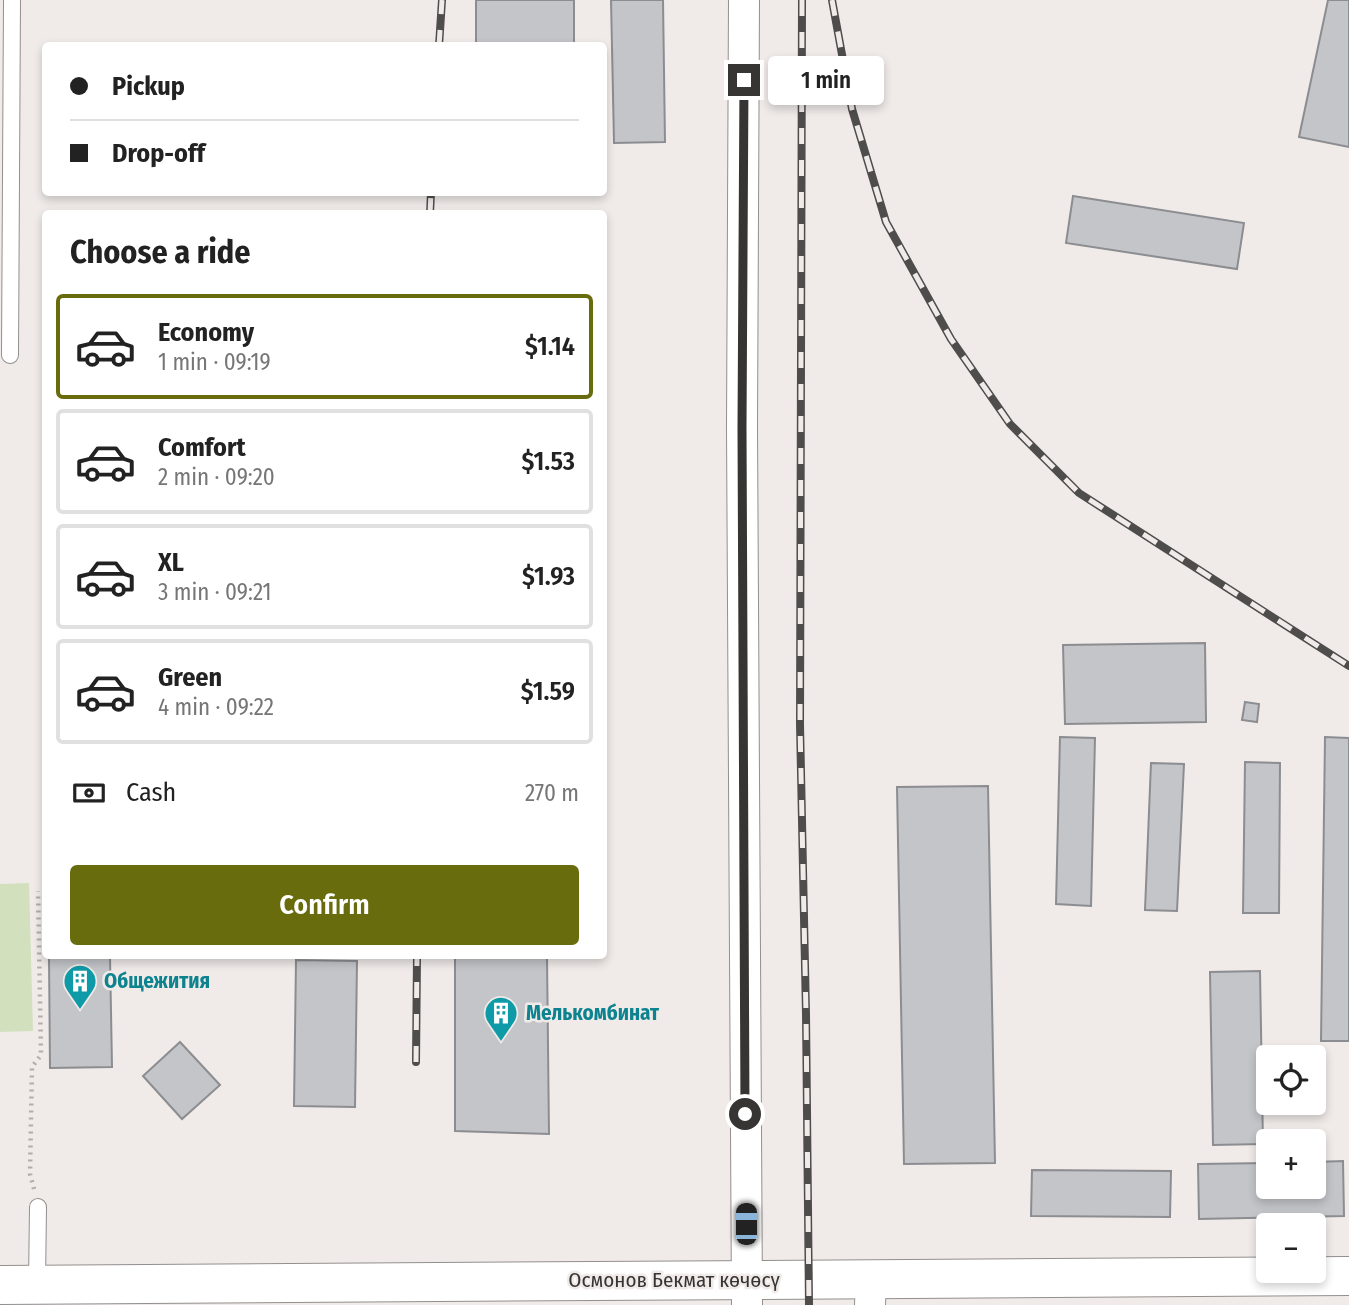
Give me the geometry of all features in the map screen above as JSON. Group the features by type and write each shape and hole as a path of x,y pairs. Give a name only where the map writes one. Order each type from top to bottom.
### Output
{"main road":[{"name":"Осмонов Бекмат көчөсү","path":"18,1285 870,1292 1349,1276"}],"street":[{"path":"744,0 742,442 746,1292"}],"lane":[{"path":"10,355 12,0"},
{"path":"18,1285 38,1207"}],"path":[{"path":"38,891 41,1055 32,1067 30,1174 38,1207"}],"green space":[{"path":"29,883 33,1031 0,1032 0,884"}],"building":[{"path":"476,0 574,0 574,42 476,42"},
{"path":"611,0 663,0 665,142 614,143"},
{"path":"1328,0 1349,0 1349,147 1299,137"},
{"path":"1073,196 1244,223 1237,269 1066,243"},
{"path":"1205,643 1206,722 1065,724 1063,645"},
{"path":"1245,702 1259,704 1257,722 1242,720"},
{"path":"1060,737 1095,738 1091,906 1056,904"},
{"path":"1325,737 1349,738 1349,1041 1321,1041"},
{"path":"1245,762 1280,763 1279,913 1243,913"},
{"path":"1151,763 1184,764 1177,911 1145,910"},
{"path":"988,786 995,1163 904,1164 897,787"},
{"name":"Общежития","path":"49,959 110,959 112,1067 50,1068"},
{"name":"Мелькомбинат","path":"455,959 547,959 549,1134 455,1131"},
{"path":"296,960 357,961 355,1107 294,1106"},
{"path":"1260,971 1261,1045 1256,1045 1256,1115 1262,1115 1263,1129 1256,1129 1256,1144 1213,1145 1210,972"},
{"path":"180,1042 220,1085 182,1119 143,1076"},
{"path":"1343,1161 1344,1216 1326,1216 1326,1213 1256,1213 1256,1218 1199,1219 1198,1164 1256,1163 1256,1199 1326,1199 1326,1162"},
{"path":"1032,1170 1171,1171 1170,1217 1031,1216"}],"railway":[{"path":"439,42 442,0"},
{"path":"802,0 800,724 809,1305"},
{"path":"832,0 852,109 886,222 951,339 1010,424 1079,493 1349,666"},
{"path":"430,210 431,196"},
{"path":"416,1062 417,959"}],"place":[{"name":"Общежития","path":"80,1011"},
{"name":"Мелькомбинат","path":"501,1043"}],"route":[{"path":"744,80 742,428 745,1114"}]}
